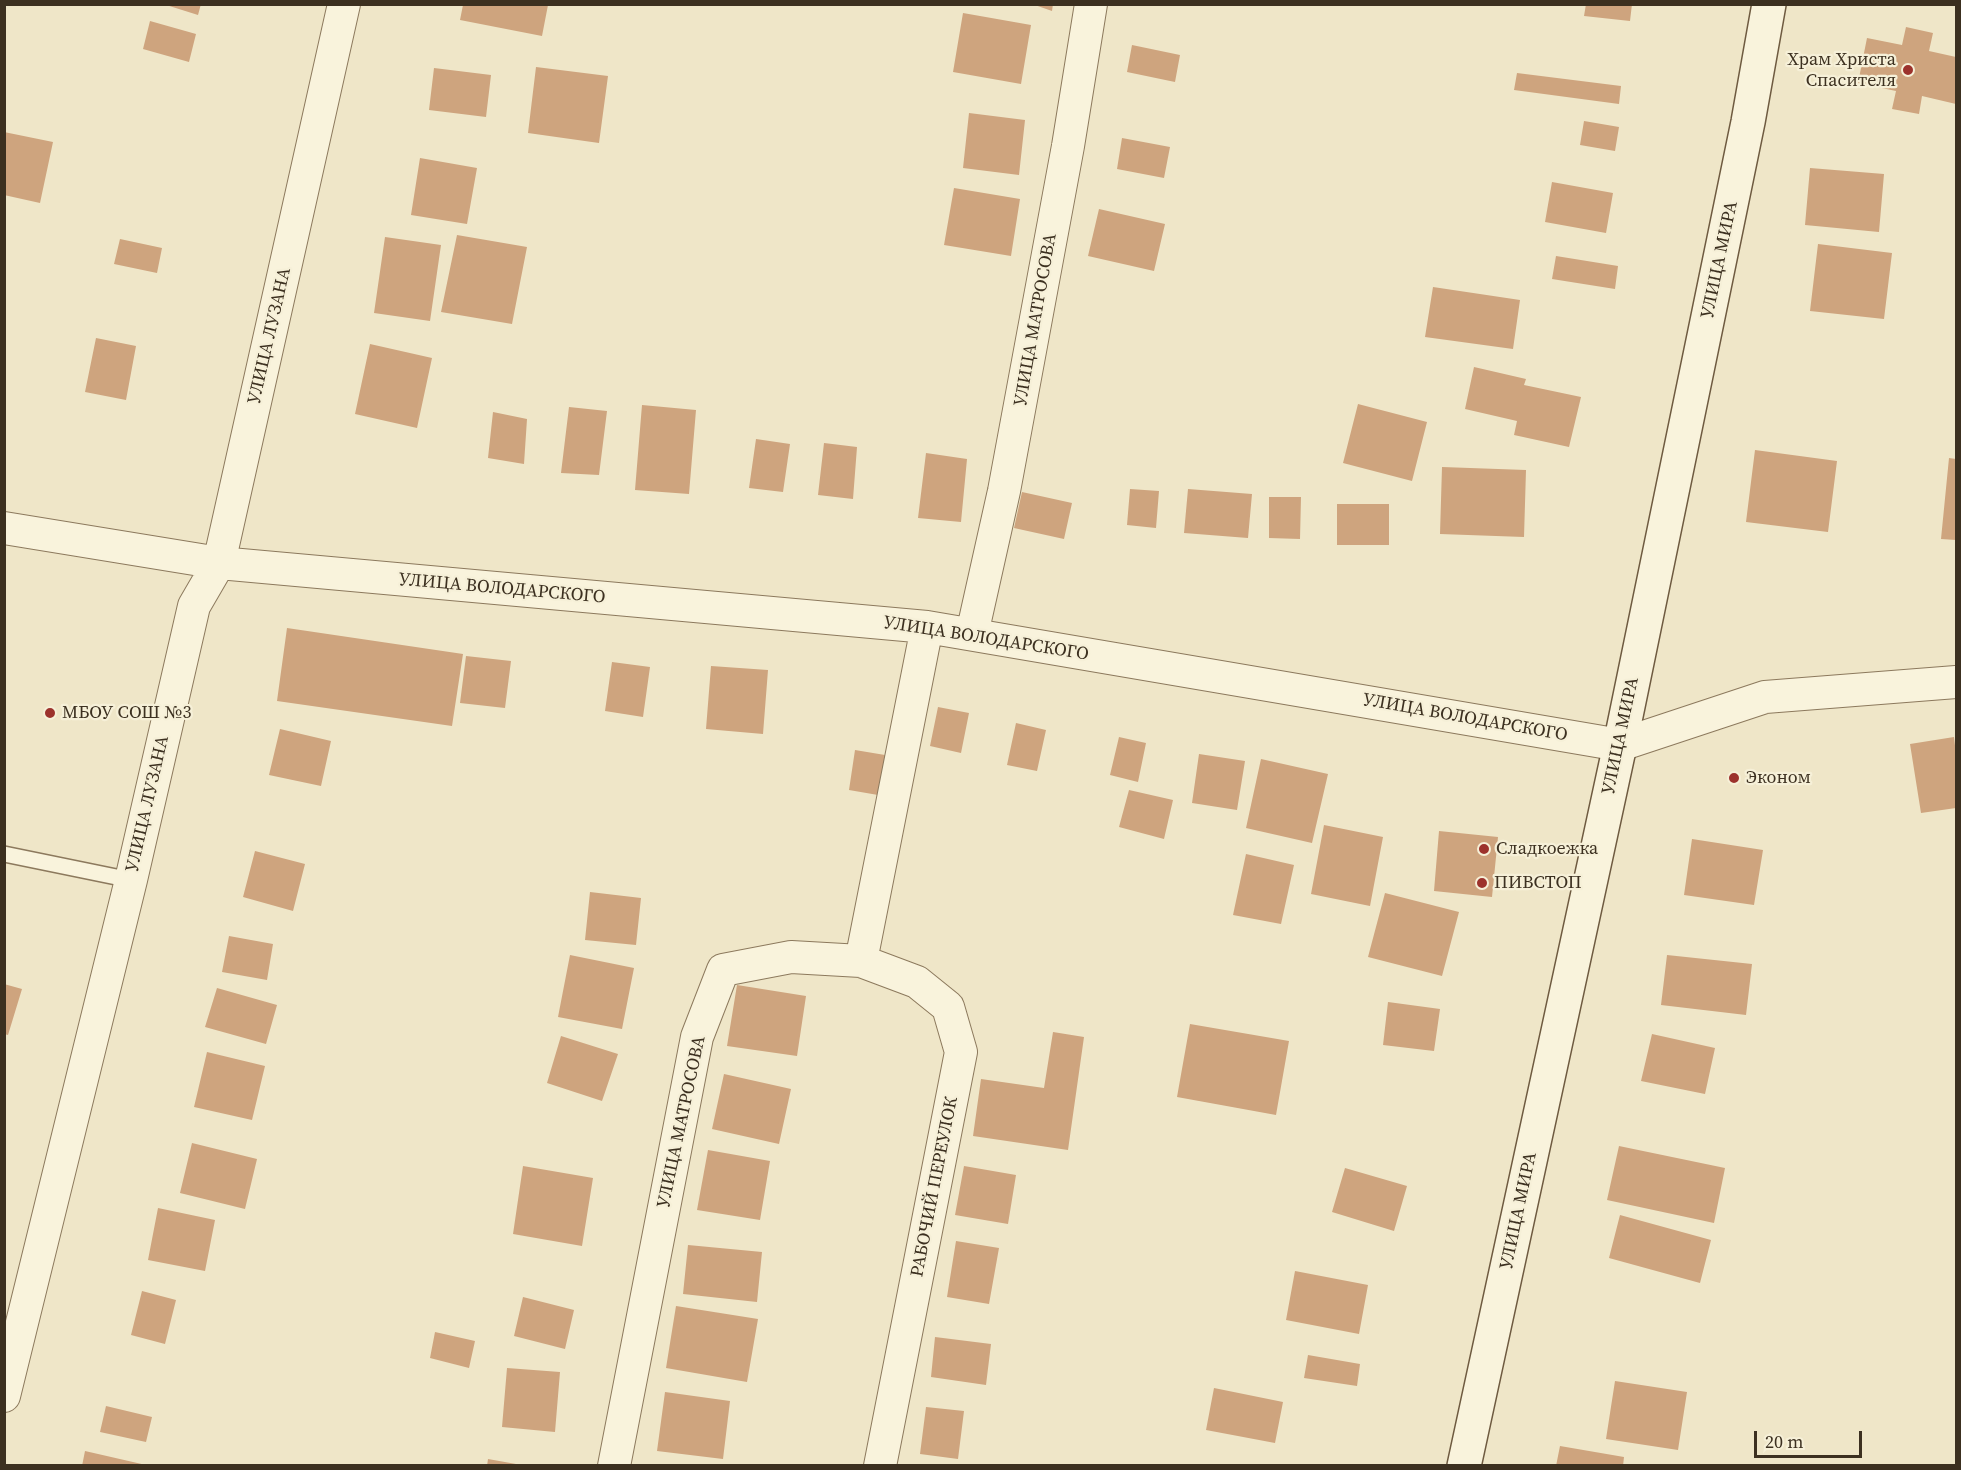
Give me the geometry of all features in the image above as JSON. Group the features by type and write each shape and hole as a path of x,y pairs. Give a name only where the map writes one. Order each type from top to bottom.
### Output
{"main road":[{"name":"УЛИЦА МИРА","path":"1464,1466 1620,745 1748,122 1769,4"}],"street":[{"name":"УЛИЦА ЛУЗАНА","path":"4,1396 130,880 194,606 219,563 344,4"},
{"name":"УЛИЦА МАТРОСОВА","path":"972,634 1004,491 1068,146 1091,4"},
{"name":"УЛИЦА ВОЛОДАРСКОГО","path":"4,528 219,563 927,627 1620,745 1765,698 1956,682"},
{"path":"861,961 927,627"},
{"name":"УЛИЦА МАТРОСОВА","path":"614,1466 697,1037 723,970 791,957 861,961"},
{"name":"РАБОЧИЙ ПЕРЕУЛОК","path":"861,961 918,982 948,1007 961,1052 880,1466"}],"lane":[{"path":"4,854 130,880"}],"building":[{"path":"163,4 201,4 198,15"},
{"path":"1032,4 1053,4 1052,11"},
{"path":"1586,4 1632,4 1630,21 1584,16"},
{"path":"463,5 548,5 542,36 460,20"},
{"path":"963,13 1031,25 1021,84 953,72"},
{"path":"150,21 196,34 189,62 143,49"},
{"name":"Храм Христа Спасителя","path":"1906,27 1933,33 1929,51 1956,57 1956,104 1922,96 1919,114 1892,109 1896,91 1858,83 1867,38 1902,45"},
{"path":"1132,45 1180,55 1175,82 1127,72"},
{"path":"536,67 608,76 599,143 528,133"},
{"path":"434,68 491,75 486,117 429,110"},
{"path":"1517,73 1621,86 1619,104 1514,90"},
{"path":"969,113 1025,120 1019,175 963,168"},
{"path":"1584,121 1619,127 1615,151 1580,145"},
{"path":"4,132 53,142 40,203 4,195"},
{"path":"1122,138 1170,147 1164,178 1117,169"},
{"path":"420,158 477,168 467,224 411,215"},
{"path":"1810,168 1884,174 1879,232 1805,225"},
{"path":"1552,182 1613,193 1606,233 1545,222"},
{"path":"954,188 1020,199 1011,256 944,245"},
{"path":"1099,209 1165,224 1154,271 1088,256"},
{"path":"457,235 527,247 512,324 441,312"},
{"path":"385,237 441,245 430,321 374,313"},
{"path":"120,239 162,248 157,273 114,264"},
{"path":"1818,244 1892,253 1884,319 1810,311"},
{"path":"1556,256 1618,266 1615,289 1552,279"},
{"path":"1433,287 1520,300 1513,349 1425,337"},
{"path":"96,338 136,346 126,400 85,392"},
{"path":"370,344 432,358 417,428 355,414"},
{"path":"1474,367 1526,379 1524,385 1581,397 1569,447 1514,435 1517,421 1465,409"},
{"path":"1358,404 1427,422 1412,481 1343,463"},
{"path":"642,405 696,410 689,494 635,490"},
{"path":"569,407 607,411 599,475 561,473"},
{"path":"493,412 527,419 524,464 488,458"},
{"path":"756,439 790,444 783,492 749,488"},
{"path":"824,443 857,447 853,499 818,495"},
{"path":"1755,450 1837,461 1828,532 1746,522"},
{"path":"926,453 967,459 961,522 918,518"},
{"path":"1949,458 1956,459 1956,540 1941,539"},
{"path":"1442,467 1526,470 1524,537 1440,534"},
{"path":"1130,489 1159,491 1156,528 1127,525"},
{"path":"1188,489 1252,494 1248,538 1184,533"},
{"path":"1022,492 1072,503 1064,539 1014,528"},
{"path":"1269,497 1301,497 1300,539 1269,538"},
{"path":"1337,504 1389,504 1389,545 1337,545"},
{"path":"287,628 463,654 452,726 277,701"},
{"path":"466,656 511,661 505,708 460,703"},
{"path":"612,662 650,667 643,717 605,711"},
{"path":"711,666 768,670 763,734 706,729"},
{"path":"938,707 969,713 961,753 930,746"},
{"path":"1016,723 1046,730 1037,771 1007,765"},
{"path":"280,729 331,741 321,786 269,775"},
{"path":"1119,737 1146,743 1138,782 1110,775"},
{"path":"1954,737 1956,808 1921,813 1910,744"},
{"path":"855,750 885,755 878,795 849,790"},
{"path":"1199,754 1245,761 1237,810 1192,803"},
{"path":"1261,759 1328,774 1312,843 1246,828"},
{"path":"1129,790 1173,800 1164,839 1119,827"},
{"path":"1324,825 1383,837 1370,906 1311,894"},
{"path":"1439,831 1498,837 1492,897 1434,891"},
{"path":"1692,839 1763,850 1754,905 1684,895"},
{"path":"255,851 305,864 293,911 243,897"},
{"path":"1246,854 1294,865 1281,924 1233,915"},
{"path":"590,892 641,898 636,945 585,940"},
{"path":"1385,893 1459,912 1442,976 1368,957"},
{"path":"229,936 273,944 267,980 222,972"},
{"path":"570,955 634,968 622,1029 558,1017"},
{"path":"1667,955 1752,964 1746,1015 1661,1005"},
{"path":"4,984 22,989 8,1035 4,1034"},
{"path":"737,985 806,996 797,1056 727,1046"},
{"path":"217,988 277,1005 266,1044 205,1027"},
{"path":"1388,1002 1440,1009 1434,1051 1383,1045"},
{"path":"1190,1024 1289,1041 1276,1115 1177,1097"},
{"path":"1053,1032 1084,1037 1068,1150 973,1136 981,1079 1044,1088"},
{"path":"1652,1034 1715,1048 1705,1094 1641,1081"},
{"path":"561,1036 618,1054 602,1101 547,1083"},
{"path":"207,1052 265,1066 252,1120 194,1107"},
{"path":"724,1074 791,1089 779,1144 712,1129"},
{"path":"192,1143 257,1159 245,1209 180,1193"},
{"path":"1619,1146 1725,1168 1714,1223 1607,1200"},
{"path":"708,1150 770,1161 760,1220 697,1210"},
{"path":"523,1166 593,1178 582,1246 513,1234"},
{"path":"964,1166 1016,1175 1008,1224 955,1215"},
{"path":"1345,1168 1407,1186 1394,1231 1332,1212"},
{"path":"158,1208 215,1220 205,1271 148,1260"},
{"path":"1620,1215 1711,1240 1700,1283 1609,1258"},
{"path":"956,1241 999,1248 989,1304 947,1297"},
{"path":"688,1245 762,1252 757,1302 683,1294"},
{"path":"1295,1271 1368,1285 1359,1334 1286,1320"},
{"path":"142,1291 176,1300 165,1344 131,1335"},
{"path":"523,1297 574,1310 565,1349 514,1336"},
{"path":"676,1306 758,1319 747,1382 666,1368"},
{"path":"435,1332 475,1341 469,1368 430,1358"},
{"path":"935,1337 991,1344 986,1385 931,1377"},
{"path":"1308,1355 1360,1364 1357,1386 1304,1378"},
{"path":"507,1368 560,1372 555,1432 502,1427"},
{"path":"1615,1381 1687,1392 1678,1450 1606,1439"},
{"path":"1214,1388 1283,1402 1275,1443 1206,1430"},
{"path":"665,1392 730,1401 723,1459 657,1451"},
{"path":"106,1406 152,1417 146,1442 100,1432"},
{"path":"926,1407 964,1411 958,1459 920,1454"},
{"path":"1560,1446 1624,1457 1623,1466 1556,1466"},
{"path":"85,1451 146,1465 146,1466 82,1466"},
{"path":"488,1459 516,1464 516,1466 487,1466"}],"place":[{"name":"Храм Христа Спасителя","path":"1908,70"},
{"name":"МБОУ СОШ №3","path":"50,713"},
{"name":"Эконом","path":"1734,778"},
{"name":"Сладкоежка","path":"1484,849"},
{"name":"ПИВСТОП","path":"1482,883"}]}
